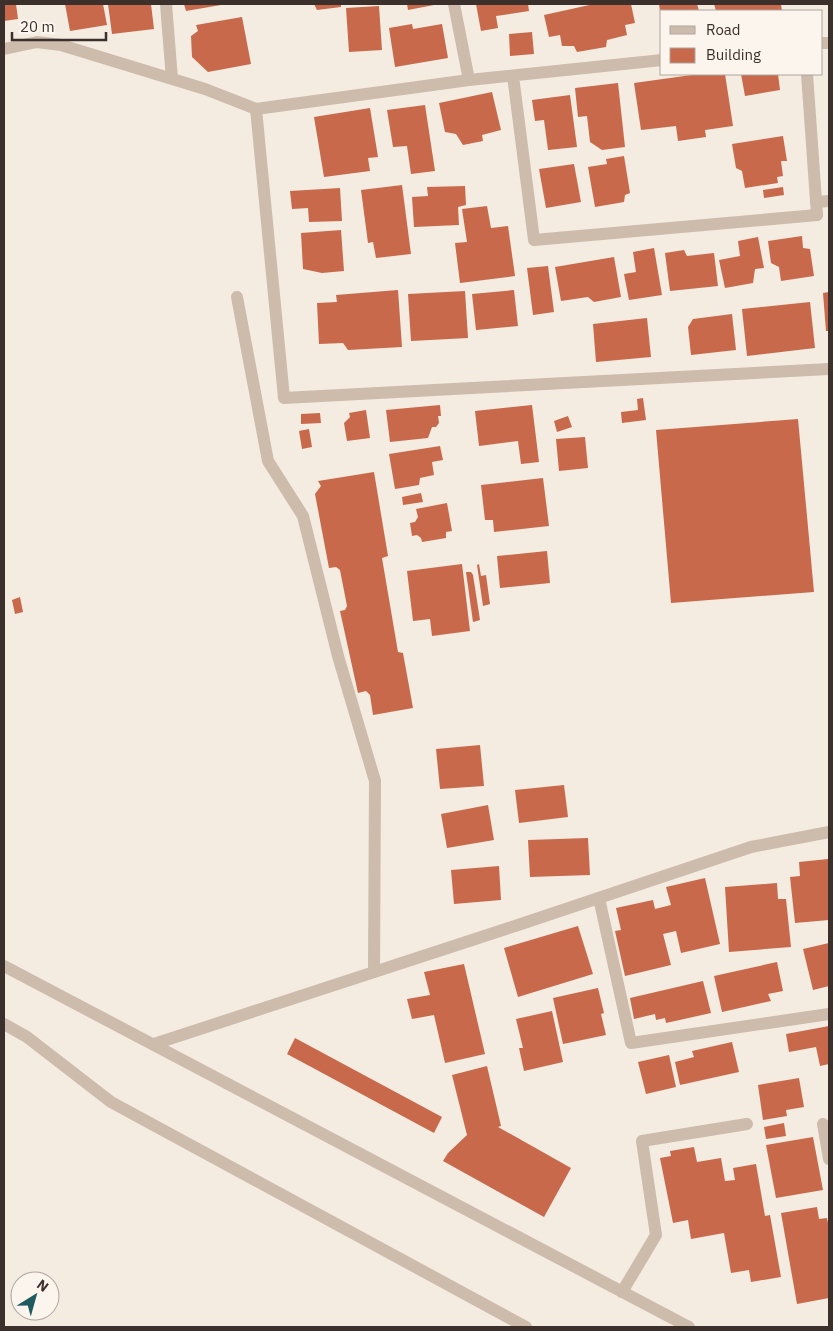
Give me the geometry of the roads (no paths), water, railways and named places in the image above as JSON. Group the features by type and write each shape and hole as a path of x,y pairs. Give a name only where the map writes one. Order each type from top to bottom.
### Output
{"street":[{"path":"166,4 172,79"},
{"path":"454,4 469,80"},
{"path":"4,49 37,42 61,45 205,89 256,108 469,80 660,60"},
{"path":"807,75 816,208"},
{"path":"513,76 534,240 816,208 829,201"},
{"path":"256,108 284,398 829,369"},
{"path":"237,297 268,462 303,516 338,656 375,782 374,972"},
{"path":"154,1044 751,847 829,832"},
{"path":"599,898 631,1044 829,1014"},
{"path":"4,966 689,1327"},
{"path":"4,1024 27,1037 111,1102 526,1327"},
{"path":"622,1292 656,1235 642,1141 747,1124"},
{"path":"823,1124 829,1159"}]}
